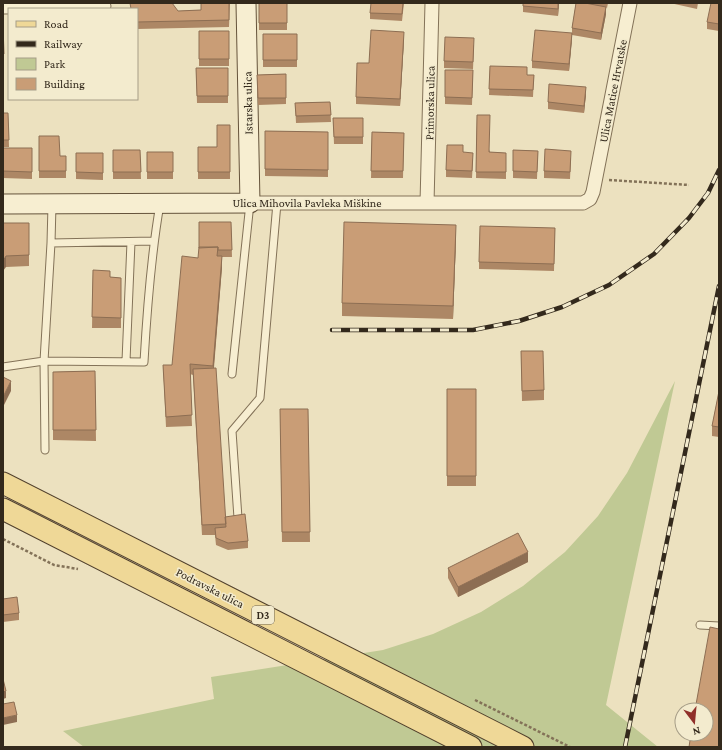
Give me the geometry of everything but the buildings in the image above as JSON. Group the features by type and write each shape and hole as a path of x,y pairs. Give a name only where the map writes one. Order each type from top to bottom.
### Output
{"main road":[{"name":"Podravska ulica","path":"3,483 523,747"},
{"name":"Podravska ulica","path":"3,509 471,747"}],"street":[{"name":"Istarska ulica","path":"246,3 250,203"},
{"name":"Primorska ulica","path":"427,203 432,3"},
{"name":"Ulica Matice Hrvatske","path":"596,180 630,3"},
{"path":"3,7 104,6"},
{"name":"Ulica Mihovila Pavleka Miškine","path":"3,204 583,204 590,199 594,192 596,180"}],"lane":[{"path":"232,374 250,203"},
{"path":"238,518 232,430 260,398 277,203"},
{"path":"45,450 44,361 52,204"},
{"path":"3,367 44,361 144,362 154,242 160,204"},
{"path":"51,242 154,242"},
{"path":"126,361 131,242"},
{"path":"700,625 719,626"}],"path":[{"path":"596,180 689,185"}],"green space":[{"path":"675,381 606,705 658,747 84,747 63,731 214,699 211,677 383,650 433,634 481,612 523,586 565,552 598,516 627,473"}],"railway":[{"path":"332,330 473,330 519,321 562,307 609,285 654,254 689,218 708,193 719,170"},
{"path":"625,747 719,286"}]}
